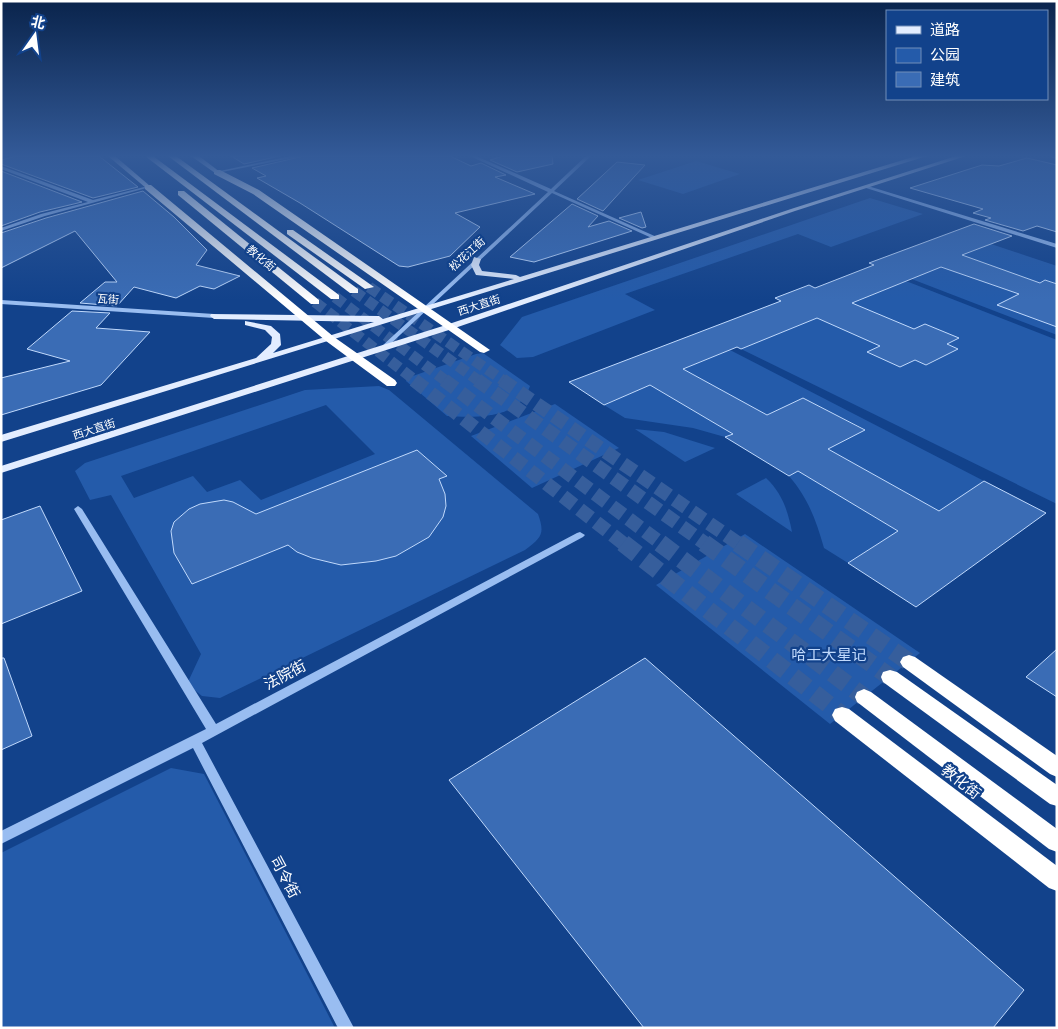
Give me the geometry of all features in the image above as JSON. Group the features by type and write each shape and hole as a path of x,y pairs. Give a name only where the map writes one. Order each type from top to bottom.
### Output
{"highway":[{"name":"教化街","path":"169,204 330,338 392,382"},
{"name":"教化街","path":"191,204 315,302"},
{"name":"教化街","path":"211,204 335,297"},
{"path":"236,204 354,291"},
{"path":"250,204 369,287"},
{"path":"273,204 484,350"},
{"path":"909,662 1057,768"},
{"path":"890,677 1057,797"},
{"name":"教化街","path":"864,697 1057,842"},
{"name":"教化街","path":"842,715 1057,880"}],"main road":[{"name":"西大直街","path":"1,439 767,204"},
{"name":"西大直街","path":"1,470 383,348 812,204"},
{"path":"477,259 476,270 496,276 524,276 558,268"},
{"path":"214,316 390,319"},
{"path":"214,316 261,325 274,331 278,340 276,345 257,362"}],"street":[{"path":"1,230 82,204"},
{"name":"松花江街","path":"383,348 538,204"},
{"path":"583,204 656,238"},
{"path":"923,204 1057,246"},
{"name":"瓦街","path":"1,302 214,316"},
{"path":"78,509 214,730"},
{"name":"法院街","path":"1,838 195,741 580,535"},
{"name":"司令街","path":"195,741 346,1028"}],"green space":[{"path":"852,204 890,204 923,214 831,247 798,234 625,294 655,310 533,357 517,358 500,345 522,317"},
{"path":"991,244 1057,266 1057,284 1046,280 1040,283 962,255"},
{"path":"939,266 1019,294 998,305 1057,327 1057,335 909,278"},
{"path":"906,281 1057,340 1057,504 741,349 824,315 880,346 868,352 915,360 927,365 958,349 947,344 958,338 914,329 846,306"},
{"path":"730,350 984,481 939,511 828,449 864,429 803,398 767,415 683,369"},
{"path":"483,353 530,386 524,397 507,411 471,417 447,416 406,381 407,378"},
{"path":"650,385 733,434 725,437 693,428 625,418 604,405"},
{"path":"379,386 389,390 538,514 541,526 540,535 525,550 220,698 202,696 187,684 201,654 111,495 90,500 75,471 85,463 305,390","holes":["326,405 375,454 261,500 240,480 207,492 193,476 134,498 121,476"]},
{"path":"555,404 619,448 532,488 471,436"},
{"path":"635,429 664,432 715,448 685,462"},
{"path":"798,471 898,531 848,563 824,548 811,510 796,484 789,476"},
{"path":"766,478 784,503 792,532 736,494"},
{"name":"哈工大星记","path":"745,534 920,653 830,724 656,585"},
{"path":"171,768 204,774 335,1028 1,1028 1,853"}],"building":[{"path":"1,204 74,204 40,212 1,226"},
{"path":"96,204 159,204 207,250 196,265 240,276 214,289 200,286 176,298 134,287 117,306 80,303 105,282 117,282 75,231 1,268 1,233"},
{"path":"302,204 493,204 455,213 480,227 450,256 408,267 399,266"},
{"path":"572,204 598,216 588,227 609,221 632,231 534,262 510,257"},
{"path":"588,204 609,204 603,211"},
{"path":"966,204 1057,204 1057,232 1037,226 1023,231 985,220 991,218 973,213 983,209"},
{"path":"641,212 646,227 642,228 619,218"},
{"path":"974,224 1012,236 962,255 1040,283 1045,280 1057,284 1057,327 997,305 1019,294 941,267 852,303 914,329 925,324 959,338 947,344 958,349 926,365 915,360 900,367 867,352 880,346 817,318 741,349 737,347 683,369 767,415 803,398 865,430 828,449 939,511 984,481 1046,513 916,607 848,563 898,531 798,471 789,476 725,437 733,434 650,385 604,405 569,382 781,301 775,298 809,285 815,288 874,265 869,263"},
{"path":"72,311 110,313 96,328 150,332 101,385 1,415 1,378 70,361 27,349"},
{"path":"417,450 447,476 439,479 445,494 446,506 443,517 429,537 396,556 376,561 341,565 312,558 297,552 288,545 192,584 174,553 171,531 174,522 189,509 200,504 224,500 233,502 256,514"},
{"path":"40,506 82,591 1,624 1,520"},
{"path":"1057,649 1057,697 1026,677"},
{"path":"1,658 4,658 32,736 1,750"},
{"path":"645,658 1024,990 993,1028 644,1028 449,780"}],"tunnel":[{"path":"369,287 504,381"},
{"path":"354,291 479,381"},
{"path":"335,297 446,381"},
{"path":"315,302 416,381"},
{"path":"414,380 624,544"},
{"path":"444,380 662,544"},
{"path":"477,380 706,544"},
{"path":"502,380 739,544"},
{"path":"623,543 842,715"},
{"path":"660,543 864,697"},
{"path":"704,543 890,677"},
{"path":"738,543 909,662"}]}
